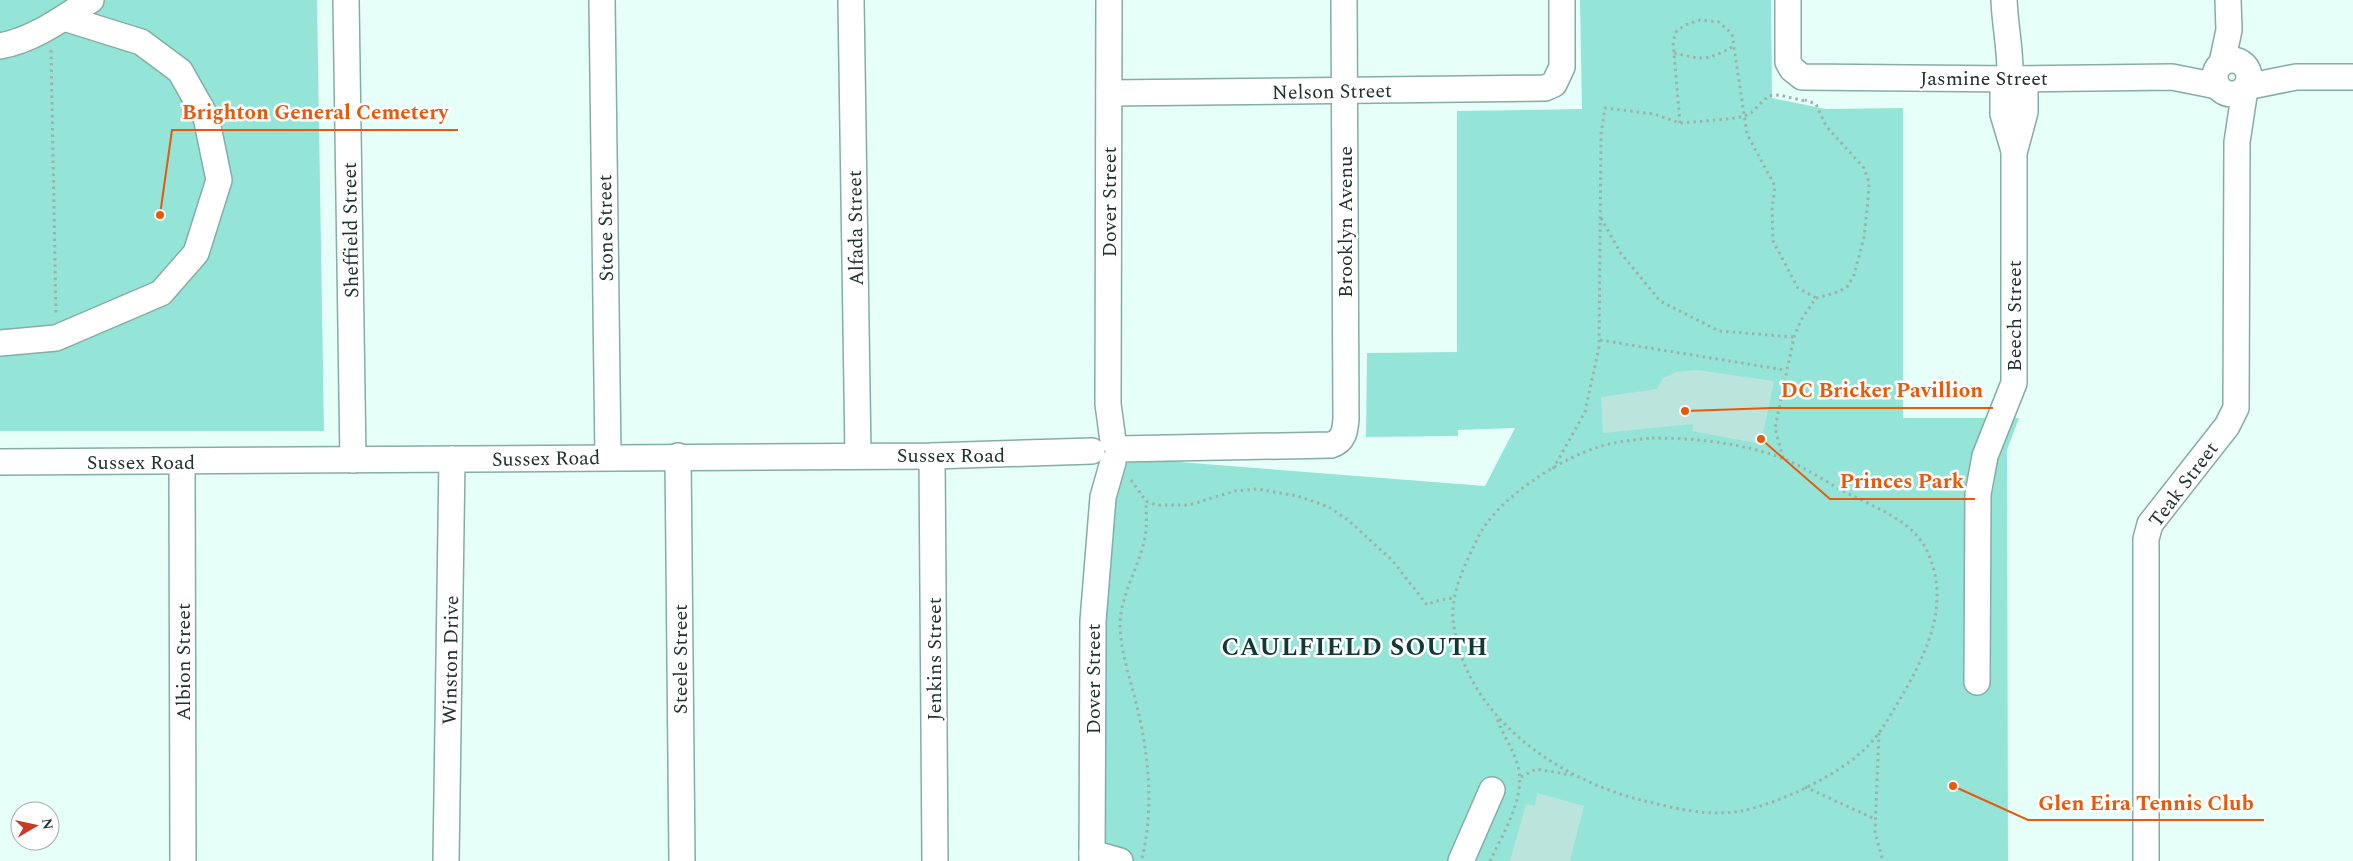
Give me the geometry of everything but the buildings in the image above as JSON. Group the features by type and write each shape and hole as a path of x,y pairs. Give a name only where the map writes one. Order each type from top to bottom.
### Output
{"street":[{"path":"0,46 12,44 57,22 91,0"},
{"name":"Sheffield Street","path":"346,0 353,460"},
{"name":"Stone Street","path":"602,0 608,457"},
{"name":"Alfada Street","path":"851,0 858,456"},
{"name":"Dover Street","path":"1092,857 1093,621 1108,454 1109,0"},
{"name":"Brooklyn Avenue","path":"1339,442 1344,434 1346,419 1344,0"},
{"name":"Nelson Street","path":"1109,93 1540,89 1554,84 1562,67 1562,0"},
{"path":"1788,0 1788,62 1802,84"},
{"name":"Teak Street","path":"2146,861 2146,539 2150,524 2227,426 2236,408 2237,142 2228,0"},
{"name":"Beech Street","path":"1977,682 1979,481 1985,456 2014,383 2014,153 2004,114 2009,78 1999,52 2004,9"},
{"path":"0,343 56,338 161,293 196,253 219,180 206,117 180,71 141,42 57,22"},
{"name":"Jasmine Street","path":"1802,84 2009,78 2353,77"},
{"name":"Sussex Road","path":"0,462 182,463 678,456 1108,454 1157,448 1323,446 1339,442"},
{"name":"Steele Street","path":"678,456 682,861"},
{"name":"Jenkins Street","path":"932,456 935,861"},
{"name":"Winston Drive","path":"446,861 452,459"},
{"name":"Albion Street","path":"182,463 184,861"},
{"path":"1461,861 1492,790"},
{"path":"1092,857 1120,861"}],"path":[{"path":"1680,123 1673,42 1676,32 1685,25 1700,20 1719,22 1732,34 1747,134 1775,186 1772,209 1773,241 1798,288 1816,298"},
{"path":"56,338 57,22"},
{"path":"1674,53 1701,60 1734,46"},
{"path":"1553,469 1585,412 1600,340 1601,134 1606,108 1654,114 1680,123 1720,120 1745,116 1751,113 1768,96 1778,95 1802,84 1816,104 1826,126 1864,168 1869,182 1864,237 1854,275 1847,287 1838,292 1816,298 1801,320 1794,337 1785,370 1775,428 1783,458"},
{"path":"1600,217 1620,252 1660,301 1719,331 1794,337"},
{"path":"1600,340 1785,370"},
{"path":"1652,438 1678,438 1712,442 1783,458 1898,519 1921,540 1932,564 1938,592 1932,634 1914,677 1879,732 1853,760 1831,775 1751,808 1708,812 1677,808 1618,794 1575,775 1524,742 1497,718 1486,703 1464,663 1453,626 1453,598 1473,548 1485,525 1515,495 1553,469 1599,447 1652,438"},
{"path":"1108,454 1146,501 1156,506 1189,505 1235,491 1257,489 1298,496 1329,506 1348,520 1392,560 1427,605 1436,601 1453,598"},
{"path":"1141,861 1147,831 1146,756 1141,724 1124,659 1120,627 1124,598 1146,532 1146,501"},
{"path":"1879,732 1875,832 1883,861"},
{"path":"1521,777 1536,769 1575,775"},
{"path":"1805,787 1875,819"}],"green space":[{"path":"0,0 317,0 324,431 0,431"},
{"path":"1580,0 1771,0 1772,98 1826,109 1903,108 1903,418 2019,418 2007,450 2008,861 1106,861 1103,622 1115,482 1119,473 1127,463 1141,459 1485,486 1515,428 1458,430 1458,436 1366,437 1367,353 1457,352 1457,111 1582,109"}],"place":[{"name":"Brighton General Cemetery","path":"160,215"},
{"name":"DC Bricker Pavillion","path":"1685,411"},
{"name":"Princes Park","path":"1761,439"},
{"name":"Glen Eira Tennis Club","path":"1953,786"}],"district":[{"name":"CAULFIELD SOUTH","path":"1355,646"}]}
